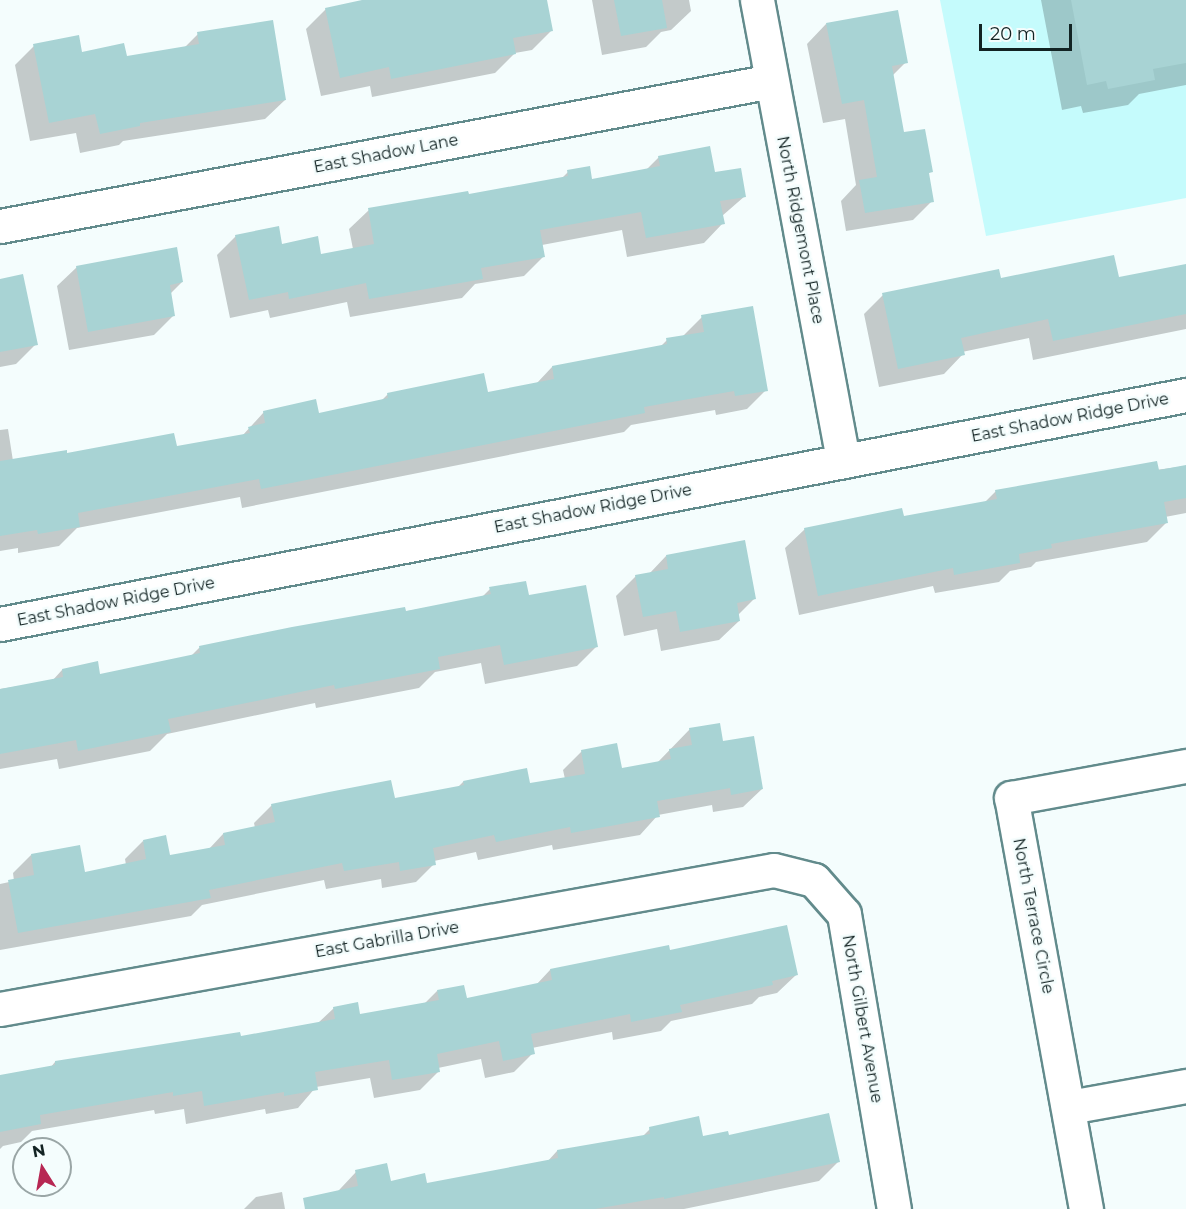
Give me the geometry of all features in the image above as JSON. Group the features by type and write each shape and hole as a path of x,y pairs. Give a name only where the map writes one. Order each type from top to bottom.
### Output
{"street":[{"name":"North Ridgemont Place","path":"757,0 843,461"},
{"name":"East Shadow Lane","path":"0,226 772,81"},
{"name":"East Shadow Ridge Drive","path":"0,624 1186,396"},
{"name":"North Terrace Circle","path":"1086,1209 1011,798 1186,766"},
{"name":"East Gabrilla Drive","path":"0,1010 774,870"},
{"name":"North Gilbert Avenue","path":"774,870 814,880 844,914 894,1209"},
{"path":"1069,1107 1186,1086"}],"shaded area":[{"path":"940,0 1186,0 1186,198 986,236"}],"building":[{"path":"362,0 547,0 553,31 513,38 516,54 391,79 389,67 340,78 325,8"},
{"path":"614,0 662,0 667,28 621,36"},
{"path":"1071,0 1186,0 1186,63 1153,69 1155,80 1108,89 1106,81 1087,85"},
{"path":"898,10 908,63 892,66 904,132 925,129 933,172 929,173 934,202 865,213 859,180 877,177 864,100 842,104 826,23"},
{"path":"273,20 286,100 140,123 140,126 100,134 95,114 49,123 33,44 79,35 82,52 124,43 127,56 199,44 197,32"},
{"path":"710,146 715,172 741,168 746,197 720,201 725,224 646,238 641,212 540,230 545,257 481,268 483,279 369,299 366,283 289,299 288,292 249,300 235,235 279,226 282,244 318,236 321,254 374,244 368,208 468,191 469,194 568,176 567,170 590,166 592,179 660,166 658,156"},
{"path":"177,247 183,282 170,285 175,316 88,332 76,266"},
{"path":"1114,255 1119,277 1186,264 1186,314 1053,341 1048,319 961,338 965,355 898,369 882,293 999,269 1001,278"},
{"path":"23,274 38,345 0,352 0,279"},
{"path":"753,306 768,391 735,396 734,391 644,407 645,413 261,489 259,479 78,513 80,527 38,534 37,530 0,536 0,461 67,450 67,453 174,433 177,446 250,433 248,427 265,423 263,411 316,399 319,413 388,398 387,393 484,373 488,392 554,379 552,366 667,344 666,338 704,332 701,315"},
{"path":"1157,461 1159,470 1186,465 1186,498 1164,502 1168,523 1051,544 1052,548 1019,554 1020,563 954,575 953,568 818,596 804,528 902,508 904,516 997,499 995,490"},
{"path":"745,540 756,599 737,603 740,621 680,632 676,611 643,617 635,575 668,569 666,555"},
{"path":"526,581 529,595 586,585 598,647 504,665 500,645 438,657 440,669 335,689 334,685 168,719 171,732 78,751 76,740 0,754 0,689 63,677 62,669 98,661 100,674 200,653 199,646 405,607 406,611 491,594 489,587"},
{"path":"720,723 723,741 754,736 763,789 731,795 730,788 657,801 660,817 571,833 570,827 496,842 494,835 433,848 436,865 400,871 399,862 344,871 342,863 209,890 211,898 18,933 8,880 34,875 31,854 80,845 85,872 146,859 143,840 166,835 170,855 225,845 223,833 275,822 271,804 391,780 395,798 464,785 463,781 527,768 530,783 585,774 581,750 617,743 622,768 671,759 669,749 692,745 689,728"},
{"path":"787,925 798,975 772,981 773,985 680,1005 682,1012 631,1022 630,1014 531,1034 535,1054 503,1061 499,1041 437,1054 440,1072 392,1080 389,1060 315,1072 318,1090 284,1096 284,1092 204,1106 202,1091 173,1096 173,1092 40,1115 41,1124 0,1132 0,1075 55,1065 55,1061 240,1032 241,1036 335,1019 333,1007 358,1002 360,1014 439,1000 437,990 464,985 467,998 552,980 550,969 669,945 670,950"},
{"path":"829,1113 840,1162 664,1199 664,1197 595,1209 305,1209 303,1198 358,1186 355,1170 387,1163 391,1181 425,1173 427,1183 558,1158 557,1150 650,1134 649,1127 699,1116 703,1136 728,1131 729,1135"}]}
